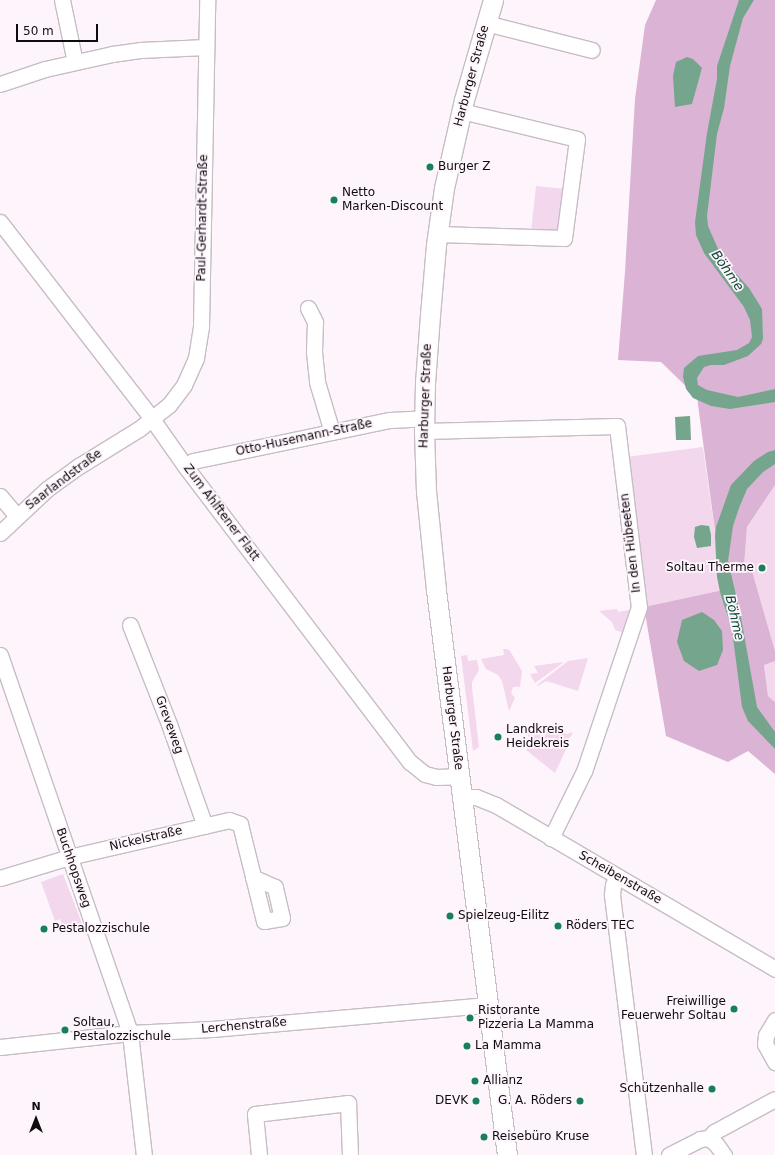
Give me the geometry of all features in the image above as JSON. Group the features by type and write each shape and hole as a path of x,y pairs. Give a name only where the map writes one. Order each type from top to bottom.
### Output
{"main road":[{"name":"Harburger Straße","path":"493,0 461,111 444,188 430,315 425,424 429,524 507,1155"}],"street":[{"path":"62,0 75,62"},
{"name":"Paul-Gerhardt-Straße","path":"152,419 168,405 184,385 196,358 201,327 207,0"},
{"path":"486,23 592,50"},
{"path":"0,84 45,69 140,50 206,47"},
{"path":"438,234 564,238 577,139 461,111"},
{"name":"Zum Ahlftener Flatt","path":"0,222 152,419 185,466 410,762 425,774 436,777 459,776"},
{"path":"308,308 315,322 314,352 317,382 332,432"},
{"name":"Saarlandstraße","path":"0,533 47,489 79,466 139,429 152,419"},
{"name":"Otto-Husemann-Straße","path":"185,466 193,461 390,420 425,424"},
{"name":"In den Hübeeten","path":"425,424 617,426 639,607 584,771 551,838"},
{"path":"0,496 17,516"},
{"name":"Greveweg","path":"130,625 169,724 205,826"},
{"name":"Buchhopsweg","path":"0,655 130,1033 144,1155"},
{"name":"Scheibenstraße","path":"462,797 476,797 486,800 775,969"},
{"name":"Nickelstraße","path":"0,878 69,857 229,820 240,824 253,877"},
{"path":"617,876 613,885 612,895 644,1155"},
{"name":"Lerchenstraße","path":"0,1047 130,1033 212,1029 488,1005"},
{"path":"775,1020 766,1035 766,1044 775,1062"},
{"path":"669,1155 700,1139 709,1138 714,1132 775,1099"},
{"path":"259,1155 256,1114 348,1103 350,1155"},
{"path":"709,1138 716,1144 724,1155"}],"shaded area":[{"path":"656,0 775,0 775,485 747,527 744,566 752,571 775,651 775,661 764,665 768,696 775,702 775,774 748,751 728,762 666,736 644,607 723,590 697,397 661,362 618,360 625,272 635,99 645,25","holes":["702,68 696,85 673,76"]},
{"path":"536,186 567,189 562,228 557,233 531,232"},
{"path":"703,447 723,590 644,607 626,457"},
{"name":"Soltau Therme","path":"775,485 775,651 752,571 744,566 747,527"},
{"path":"617,609 618,612 629,610 631,612 624,633 615,630 612,622 599,611"},
{"path":"503,649 510,651 522,671 520,687 513,687 511,693 515,698 509,711 502,681 498,675 486,669 481,659 504,655"},
{"path":"467,655 468,661 477,660 479,670 472,682 479,747 473,751 461,656"},
{"path":"588,658 578,691 546,681 538,686 537,685 568,661"},
{"path":"775,661 775,702 768,696 764,664"},
{"path":"564,662 535,683 530,674 538,673 534,666"},
{"path":"537,724 567,734 572,732 572,735 568,739 545,747 529,743 529,737 524,731"},
{"path":"569,743 555,773 526,750 529,747 550,749"},
{"path":"63,874 83,926 65,933 60,919 55,921 41,882"}],"water":[{"name":"Böhme","path":"739,0 754,0 743,18 730,66 724,108 717,134 707,216 708,226 722,258 749,288 762,309 763,339 761,344 748,356 724,365 711,365 704,367 697,378 698,385 707,390 738,397 775,389 775,402 730,409 711,406 693,398 686,389 683,377 684,368 698,356 737,350 749,343 752,337 750,320 744,307 704,253 696,235 695,222 707,133 717,79 717,66"},
{"path":"687,57 693,59 702,68 692,104 675,107 673,76 676,62"},
{"path":"690,416 691,440 676,440 675,417"},
{"name":"Böhme","path":"775,450 775,464 763,472 747,489 733,526 728,561 740,612 757,707 775,732 775,749 748,721 742,707 732,630 717,577 715,536 716,527 731,485 754,461 768,452"},
{"path":"701,525 709,526 711,546 697,548 694,537 695,527"},
{"path":"702,612 714,620 722,631 723,650 717,665 699,671 684,661 677,642 682,620"}],"place":[{"name":"Burger Z","path":"430,167"},
{"name":"Netto Marken-Discount","path":"334,200"},
{"name":"Soltau Therme","path":"762,568"},
{"name":"Landkreis Heidekreis","path":"498,737"},
{"name":"Spielzeug-Eilitz","path":"450,916"},
{"name":"Röders TEC","path":"558,926"},
{"name":"Pestalozzischule","path":"44,929"},
{"name":"Freiwillige Feuerwehr Soltau","path":"734,1009"},
{"name":"Ristorante Pizzeria La Mamma","path":"470,1018"},
{"name":"Soltau, Pestalozzischule","path":"65,1030"},
{"name":"La Mamma","path":"467,1046"},
{"name":"Allianz","path":"475,1081"},
{"name":"Schützenhalle","path":"712,1089"},
{"name":"DEVK","path":"476,1101"},
{"name":"G. A. Röders","path":"580,1101"},
{"name":"Reisebüro Kruse","path":"484,1137"}]}
